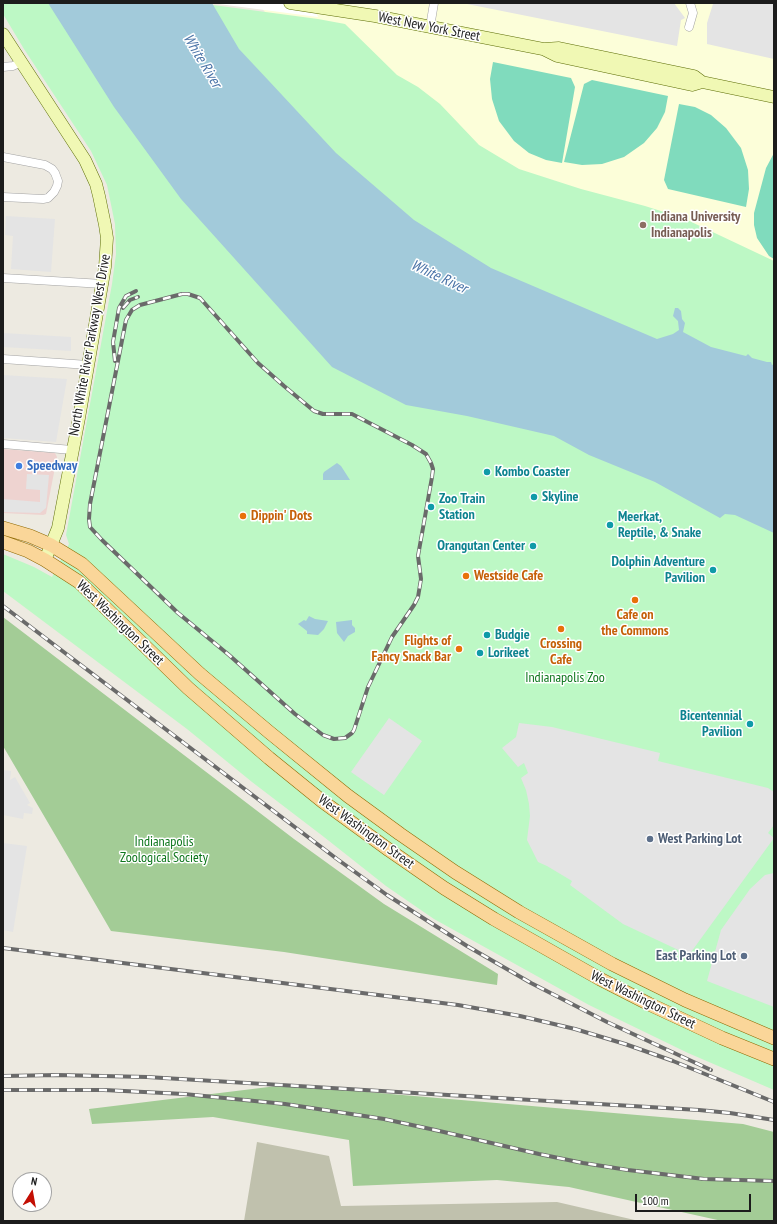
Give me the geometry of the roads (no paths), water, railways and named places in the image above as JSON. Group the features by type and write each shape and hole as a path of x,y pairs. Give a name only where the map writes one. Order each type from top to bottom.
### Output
{"main road":[{"name":"West New York Street","path":"290,3 314,6 333,6 543,49 557,56 692,85 702,82 774,97"},
{"name":"North White River Parkway West Drive","path":"3,34 83,156 96,184 107,238 106,267 58,528 45,560"},
{"name":"West Washington Street","path":"3,528 30,536 51,545 82,564 200,674 269,732 342,792 406,839 455,872 519,912 594,954 685,1000 774,1038"},
{"name":"West Washington Street","path":"3,542 28,551 79,582 188,688 269,758 322,801 395,854 494,919 594,976 649,1004 722,1038 774,1059"}],"street":[{"path":"430,27 434,3"},
{"path":"689,27 693,13 690,3"},
{"path":"3,66 13,66 20,62"},
{"path":"3,157 48,166 55,174 58,181 56,189 48,198 37,200 3,197"},
{"path":"3,278 103,284"},
{"path":"3,360 88,365"},
{"path":"3,444 72,450"}],"water":[{"name":"White River","path":"48,3 212,3 239,49 336,153 414,220 491,268 657,339 673,334 679,330 678,321 673,316 675,308 678,308 681,311 682,319 685,323 683,332 711,347 746,356 748,354 752,358 771,362 772,365 774,364 774,533 735,515 725,514 720,518 655,482 589,455 554,436 467,416 406,405 332,367 181,199 114,107"},
{"path":"337,463 341,466 350,480 323,480 324,472"},
{"path":"309,616 315,619 328,621 324,629 318,635 307,634 307,631 298,624 304,620 306,621"},
{"path":"352,620 352,625 355,628 355,632 348,636 344,642 337,633 336,622"}],"railway":[{"path":"115,361 113,342 119,308 126,296 136,291"},
{"path":"182,294 188,294 200,298 258,363 314,411 323,414 352,414 412,445 426,454 431,463 433,469 432,477 418,556 421,579 418,597 392,637 368,687 354,730 345,738 334,739 323,735 295,714 229,655 178,613 90,527 90,504 126,320 132,310 140,305 182,294"},
{"path":"123,308 130,300 138,297"},
{"path":"3,606 337,859 387,895 467,946 531,983 607,1022 711,1070"},
{"path":"3,948 458,1005 520,1016 575,1029 625,1044 673,1061 774,1102"},
{"path":"3,1076 58,1075 147,1077 699,1110 774,1120"},
{"path":"3,1090 104,1090 184,1094 285,1104 384,1119 583,1163 704,1179 774,1181"}],"place":[{"name":"Indiana University Indianapolis","path":"643,225"},
{"name":"Speedway","path":"19,466"},
{"name":"Kombo Coaster","path":"487,472"},
{"name":"Skyline","path":"534,497"},
{"name":"Zoo Train Station","path":"431,507"},
{"name":"Dippin' Dots","path":"243,516"},
{"name":"Meerkat, Reptile, & Snake","path":"610,525"},
{"name":"Orangutan Center","path":"533,546"},
{"name":"Dolphin Adventure Pavilion","path":"713,570"},
{"name":"Westside Cafe","path":"466,576"},
{"name":"Cafe on the Commons","path":"635,600"},
{"name":"Crossing Cafe","path":"561,629"},
{"name":"Budgie","path":"487,635"},
{"name":"Flights of Fancy Snack Bar","path":"459,649"},
{"name":"Lorikeet","path":"480,653"},
{"name":"Bicentennial Pavilion","path":"750,724"},
{"name":"West Parking Lot","path":"650,839"},
{"name":"East Parking Lot","path":"744,956"}],"park label":[{"name":"Indianapolis Zoo","path":"565,678"},
{"name":"Indianapolis Zoological Society","path":"164,850"}]}
